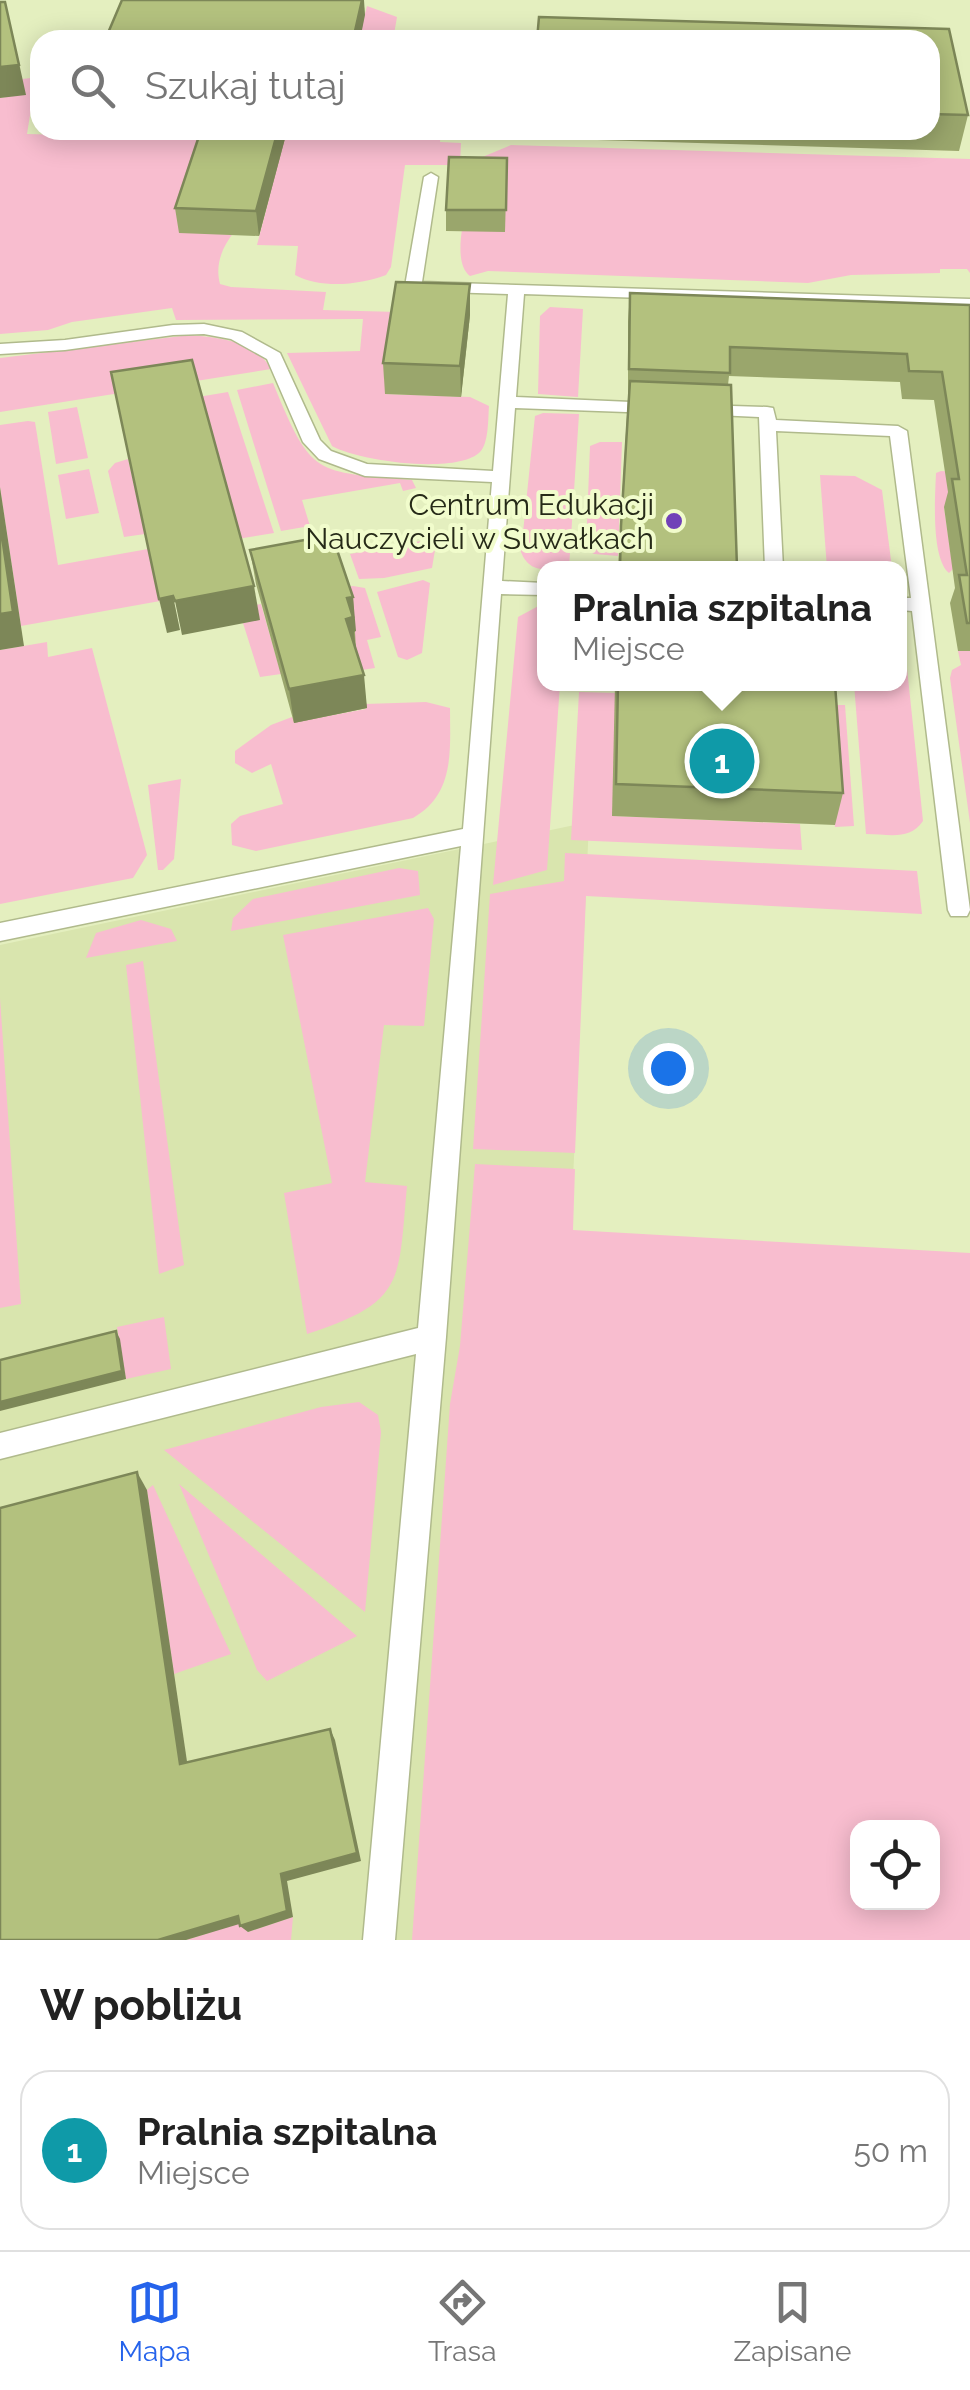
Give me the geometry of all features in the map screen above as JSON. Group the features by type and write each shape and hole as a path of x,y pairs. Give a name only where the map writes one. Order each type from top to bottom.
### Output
{"lane":[{"path":"431,176 413,286 970,304"},
{"path":"379,1940 433,1336 516,289"},
{"path":"0,349 64,346 204,328 236,335 274,356 312,442 326,454 365,470 502,477"},
{"path":"508,402 767,412 774,561"},
{"path":"767,425 898,432 907,561"},
{"path":"907,562 910,605 959,910"},
{"path":"494,587 537,589"},
{"path":"0,932 473,835"},
{"path":"0,1446 433,1336"}],"shaded area":[{"path":"367,6 397,17 395,30 361,30"},
{"path":"30,78 30,140 461,143 460,165 405,165 391,267 386,275 340,284 295,275 298,246 257,245 270,195 232,234 218,270 220,284 231,287 326,292 323,310 398,312 385,394 470,397 489,406 487,437 480,452 468,459 430,464 384,461 332,446 287,353 360,351 363,319 176,320 172,308 72,322 48,330 0,334 0,98 25,94 22,79"},
{"path":"511,145 970,159 970,273 967,269 940,269 940,273 851,275 808,283 488,271 470,276 463,267 461,238 480,158"},
{"path":"550,307 583,309 578,397 538,394 540,316"},
{"path":"190,335 246,346 271,369 0,412 0,358"},
{"path":"273,383 297,437 320,464 354,474 412,480 416,488 403,491 400,483 302,500 310,526 281,531 237,390"},
{"path":"228,392 274,533 237,539 198,397"},
{"path":"77,407 88,458 56,464 48,412"},
{"path":"579,414 569,561 537,561 537,567 529,564 521,552 535,416"},
{"path":"35,422 58,565 148,549 160,601 21,626 0,487 0,425"},
{"path":"622,442 618,556 594,554 586,549 590,446"},
{"path":"128,459 145,534 124,537 108,471 115,463"},
{"path":"89,469 99,513 66,519 58,475"},
{"path":"936,473 970,473 944,508 953,569 949,573 939,554 935,526"},
{"path":"820,475 855,476 882,490 891,561 826,561"},
{"path":"437,538 432,568 384,578 359,579 350,554"},
{"path":"423,580 430,583 422,653 407,660 398,657 377,592"},
{"path":"365,588 381,637 367,640 375,668 355,671 336,589"},
{"path":"261,604 281,674 260,677 243,623 248,622 244,607"},
{"path":"537,607 537,691 560,691 547,870 493,885 518,617"},
{"path":"47,642 48,657 92,648 147,855 133,878 0,904 0,650"},
{"path":"958,651 970,651 970,823 950,678 952,670 961,665"},
{"path":"907,668 923,821 905,834 866,834 855,691 907,691"},
{"path":"579,692 616,693 613,816 800,824 802,850 571,840"},
{"path":"426,702 450,708 447,770 427,808 413,818 256,851 232,845 231,824 240,816 283,804 271,764 252,773 235,763 235,751 271,725 292,717 295,722 366,709 365,704"},
{"path":"826,705 845,705 854,826 835,827"},
{"path":"181,779 174,859 158,870 148,785"},
{"path":"589,822 539,1940 0,1940 0,945"},
{"path":"565,853 917,871 922,914 586,896 575,1153 473,1149 490,894 564,881"},
{"path":"399,868 418,871 420,895 231,931 233,918 253,899"},
{"path":"428,908 434,919 424,1026 384,1025 365,1182 407,1186 398,1267 380,1298 363,1311 307,1334 284,1193 332,1183 283,935"},
{"path":"141,920 171,929 177,941 86,958 96,933"},
{"path":"143,961 184,1265 159,1274 126,965"},
{"path":"0,998 21,1304 0,1308"},
{"path":"475,1164 575,1169 573,1230 970,1253 970,1940 412,1940 450,1404 460,1346"},
{"path":"164,1317 171,1369 126,1379 117,1327"},
{"path":"359,1402 378,1415 381,1432 365,1612 164,1450 321,1407"},
{"path":"179,1484 357,1636 267,1681 257,1670"},
{"path":"153,1485 231,1654 174,1674 147,1490"},
{"path":"204,1872 248,1932 293,1917 291,1940 186,1940 212,1932"}],"building":[{"path":"122,0 362,0 355,30 109,30"},
{"path":"0,2 5,2 19,65 0,67"},
{"path":"539,17 949,29 968,115 940,114 940,30 538,30"},
{"path":"198,140 275,140 256,211 175,208"},
{"path":"449,157 507,158 506,210 446,210"},
{"path":"396,282 470,284 460,366 383,363"},
{"path":"630,293 970,305 970,623 959,575 967,575 952,479 959,479 942,372 909,371 907,354 730,347 730,373 629,369"},
{"path":"192,360 254,586 175,601 173,596 159,599 111,372"},
{"path":"630,381 731,385 737,561 620,561"},
{"path":"0,523 13,612 0,614"},
{"path":"332,535 353,597 347,598 353,617 346,619 364,675 289,689 250,550"},
{"path":"618,691 836,691 843,793 616,784"},
{"path":"116,1331 122,1371 0,1402 0,1360"},
{"path":"137,1472 180,1764 330,1729 357,1853 281,1874 287,1911 240,1926 238,1916 158,1940 0,1940 0,1508"}],"place":[{"name":"Centrum Edukacji Nauczycieli w Suwałkach","path":"674,521"},
{"name":"Pralnia szpitalna","path":"722,761"}]}
